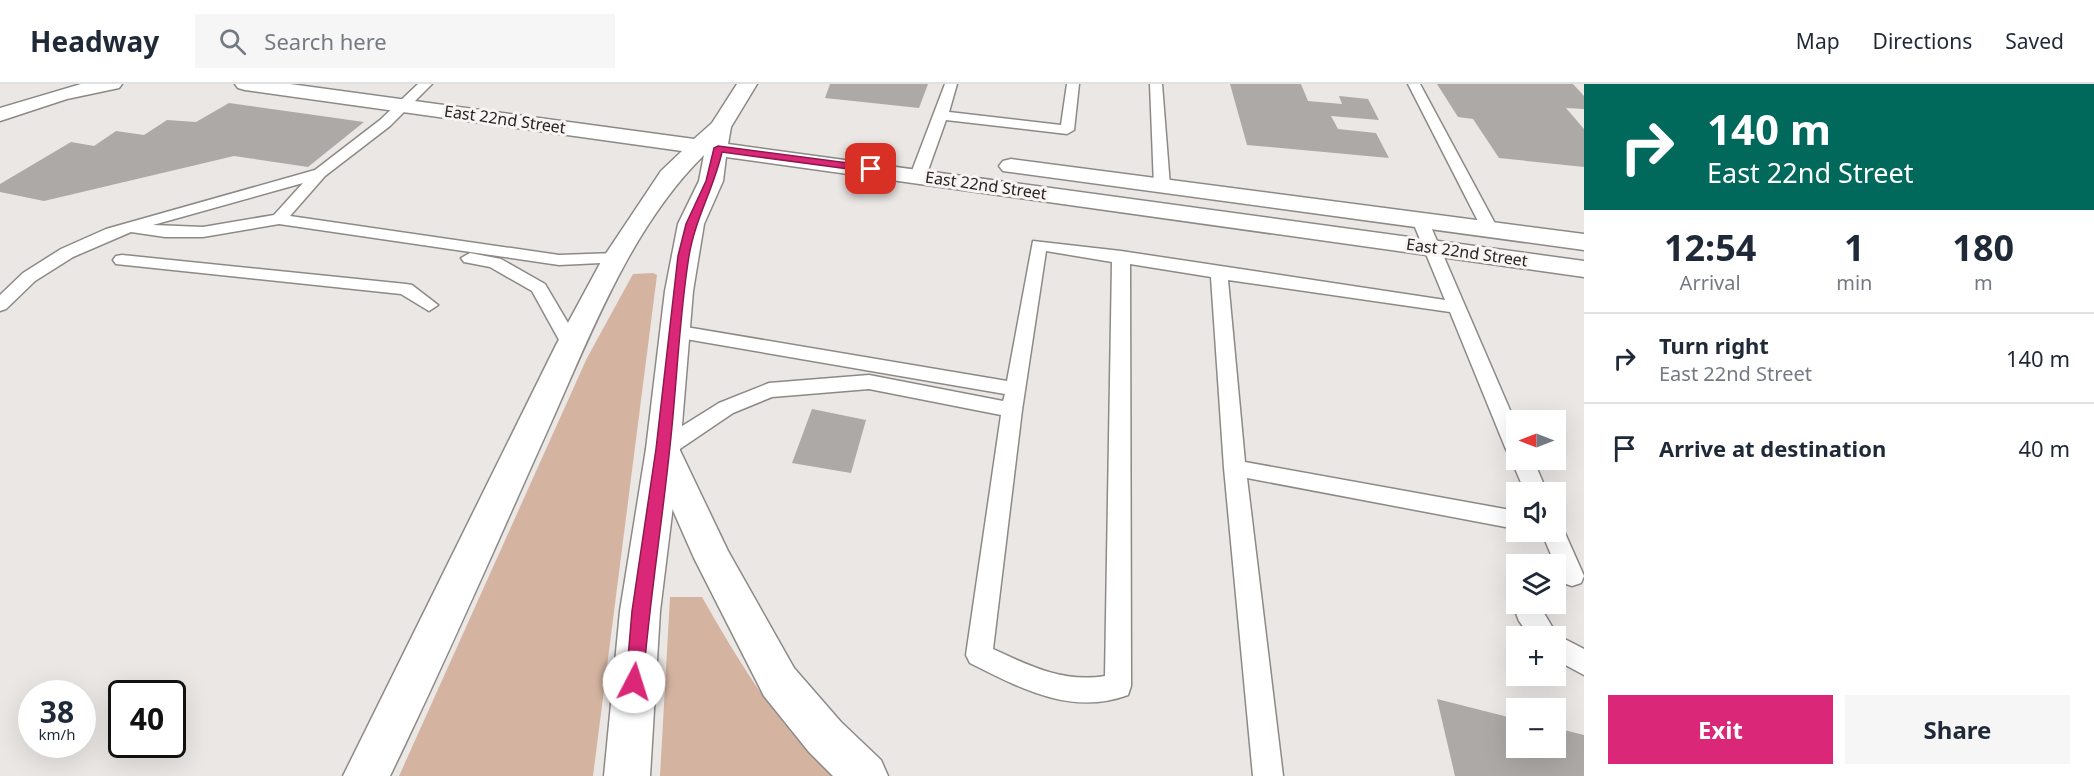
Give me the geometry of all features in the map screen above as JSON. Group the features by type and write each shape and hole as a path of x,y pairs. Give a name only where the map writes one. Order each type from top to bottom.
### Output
{"main road":[{"path":"0,108 34,84"},
{"path":"0,115 62,94 112,84"},
{"name":"East 22nd Street","path":"245,84 402,95 925,160 1431,247 1584,269"},
{"path":"366,776 408,694 571,345 616,258 669,176 716,135 747,84"},
{"name":"East 22nd Street","path":"402,95 431,87"},
{"path":"627,776 640,611 663,449 674,331 684,256 691,224 711,181 716,135"},
{"name":"East 22nd Street","path":"986,162 1584,242"},
{"path":"663,449 713,558 779,682 825,737 865,776"}],"lane":[{"path":"925,160 951,84"},
{"path":"942,115 1067,130 1073,84"},
{"path":"1156,84 1163,170 1162,186"},
{"path":"1414,84 1490,229"},
{"path":"279,219 320,173 402,95"},
{"path":"0,305 29,277 67,253 112,232 320,173"},
{"path":"132,227 165,232 202,232 279,219 425,242 450,242 559,260 616,258"},
{"path":"1420,220 1506,424"},
{"path":"0,310 69,267 112,232"},
{"path":"425,242 439,252 495,263 539,288 571,345"},
{"path":"1121,256 1118,686 1082,692 1031,680 979,655 1014,399 1039,245 1121,256 1219,273 1456,307"},
{"path":"122,260 406,289 429,305"},
{"path":"1219,273 1235,468 1268,776"},
{"path":"674,331 1014,399"},
{"path":"663,449 726,408 769,390 869,382 1014,399"},
{"path":"1235,468 1506,518"},
{"path":"1556,542 1570,577"},
{"path":"1528,614 1537,626"},
{"path":"1566,652 1584,663"}],"shaded area":[{"path":"653,273 657,275 593,776 399,776 587,358 633,274"},
{"path":"670,597 702,597 760,692 794,736 833,776 660,776"}],"building":[{"path":"830,84 928,84 919,108 825,98"},
{"path":"1230,84 1301,84 1308,101 1342,104 1339,96 1368,99 1379,120 1331,116 1338,129 1376,133 1389,158 1247,145"},
{"path":"1437,84 1573,84 1584,96 1584,109 1566,108 1584,129 1584,167 1499,158 1473,119 1458,117"},
{"path":"229,103 364,122 308,167 234,156 44,201 0,192 0,184 71,142 94,146 116,131 144,135 167,120 196,122"},
{"path":"812,409 866,420 851,473 792,463"},
{"path":"1437,699 1506,716 1506,758 1566,758 1566,730 1584,735 1584,776 1455,776"}],"route":[{"path":"634,682 640,611 663,449 684,256 691,224 711,181 718,148 871,169"}]}
